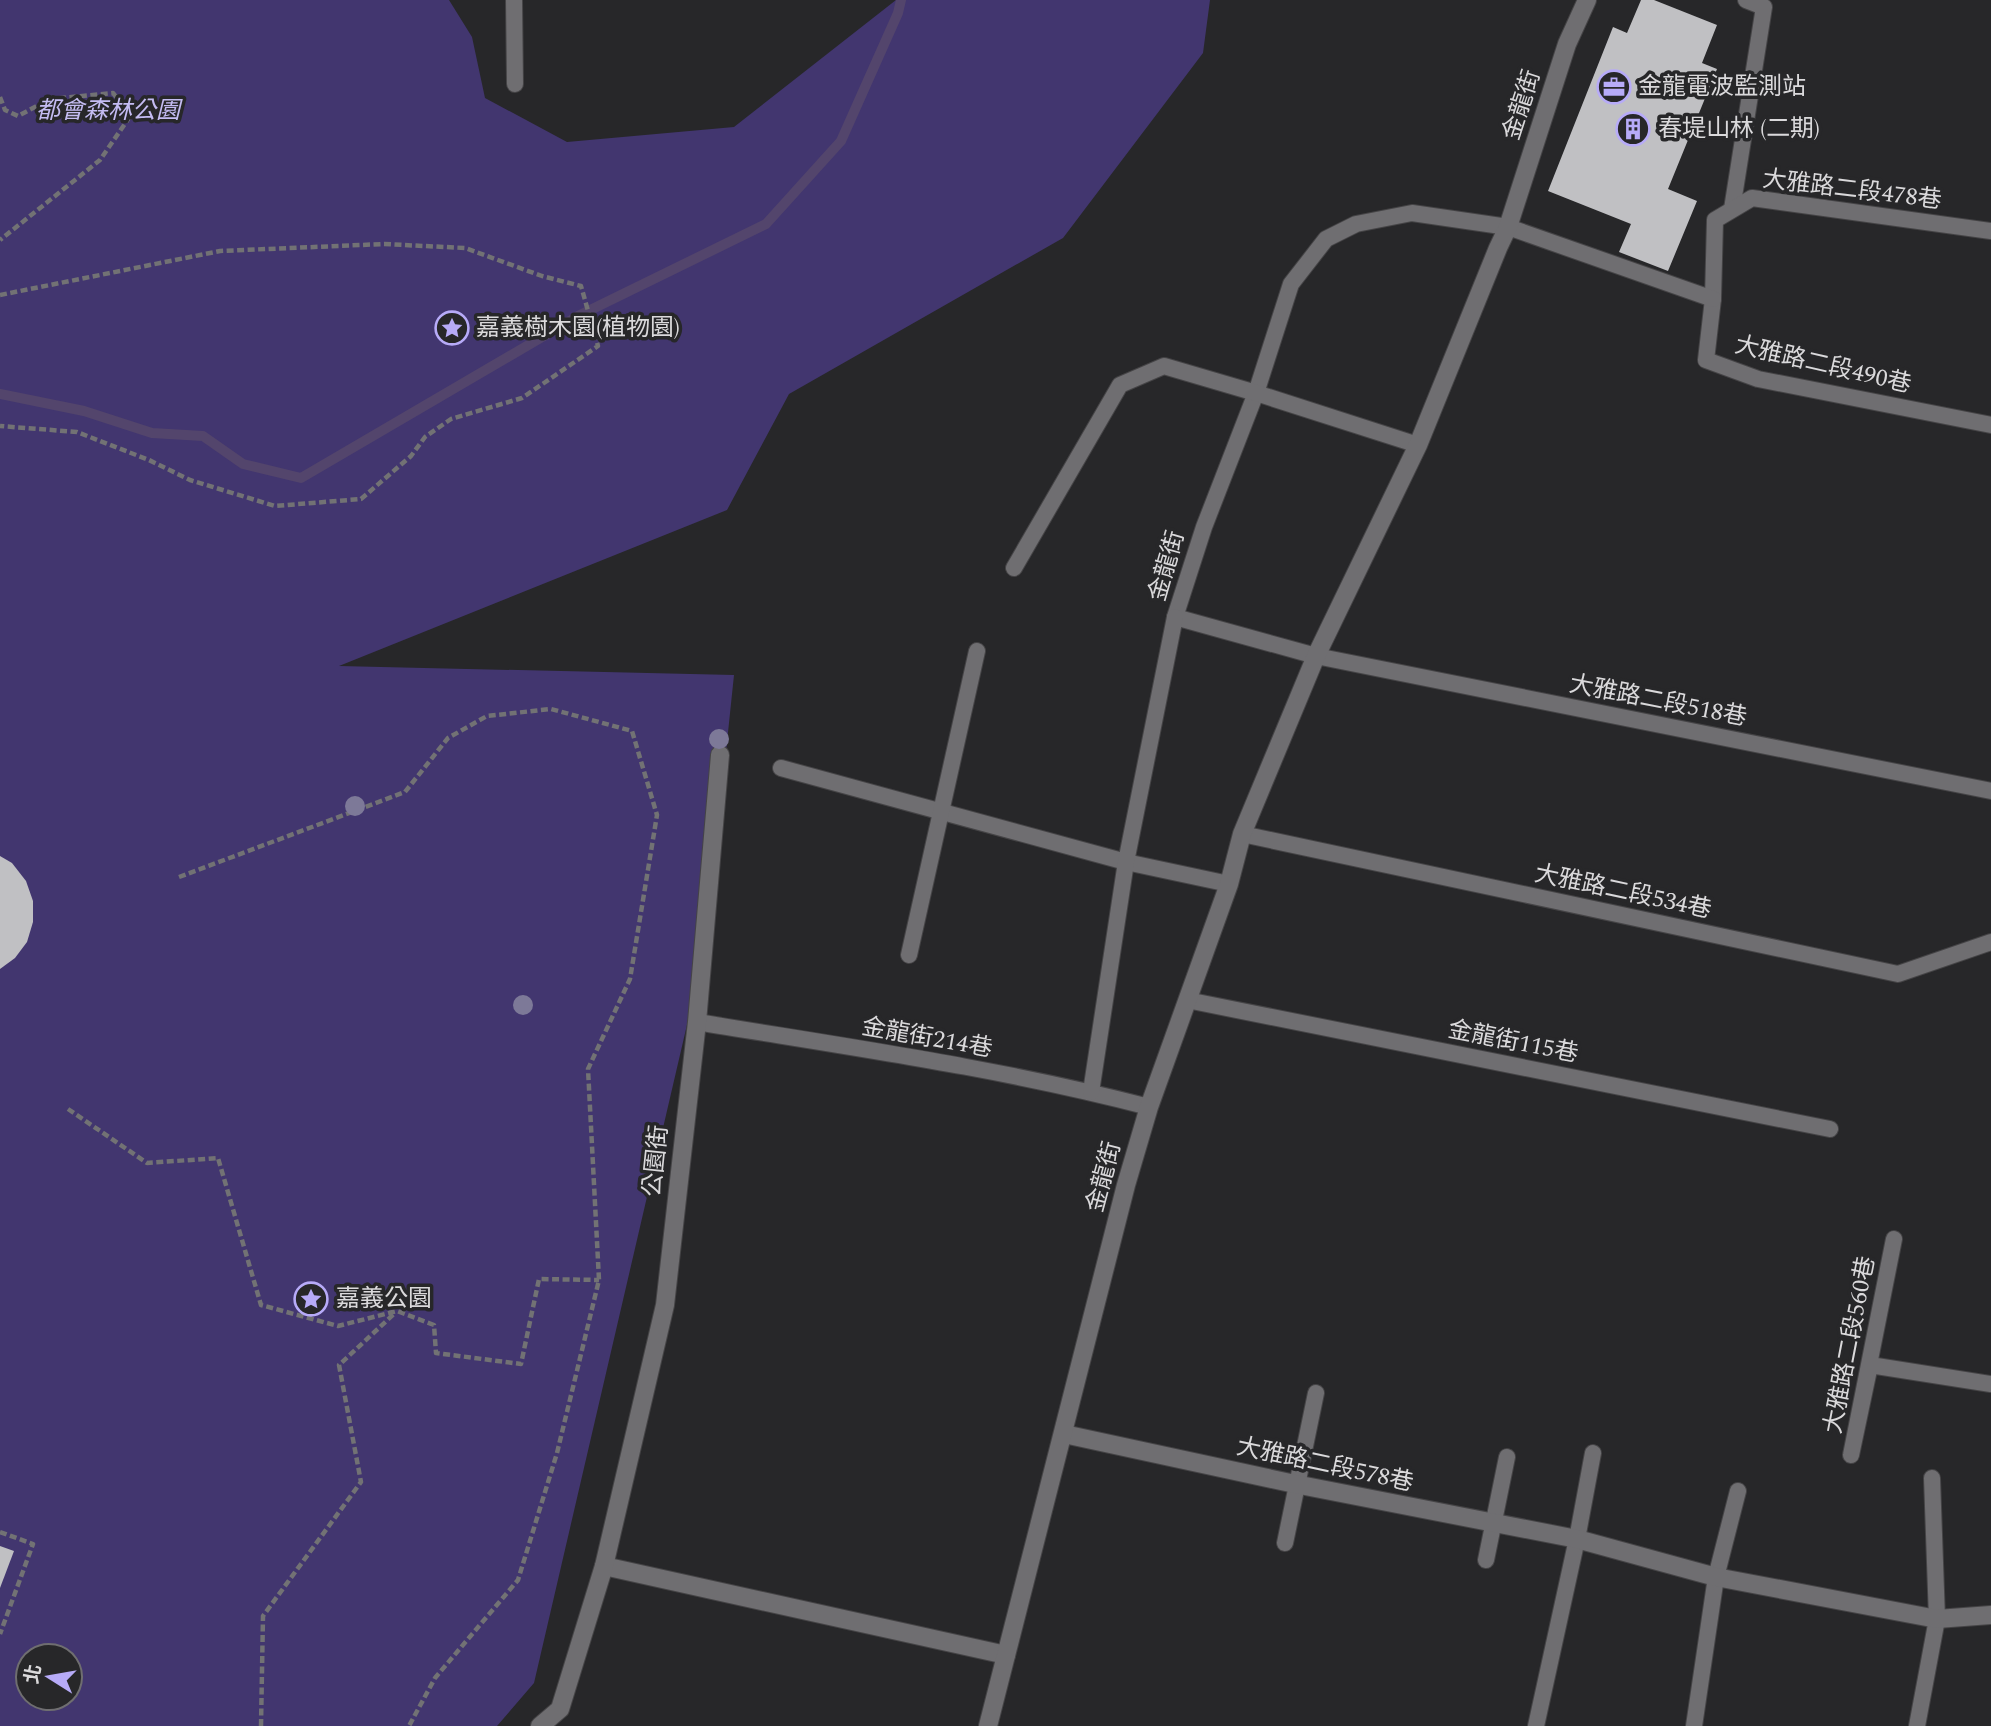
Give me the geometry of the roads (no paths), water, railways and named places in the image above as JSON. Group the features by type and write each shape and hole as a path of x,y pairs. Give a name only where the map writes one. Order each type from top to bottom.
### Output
{"street":[{"name":"金龍街","path":"988,1726 1126,1185 1149,1107 1229,884 1242,834 1316,656 1418,445 1497,248 1508,227 1567,44 1587,0"},
{"name":"公園街","path":"540,1726 560,1709 604,1566 665,1305 697,1022 720,755"},
{"name":"大雅路二段578巷","path":"1064,1434 1295,1484 1577,1539 1716,1577 1937,1619 1991,1615"},
{"path":"604,1566 1006,1655"}],"lane":[{"path":"514,0 515,84"},
{"path":"1732,209 1764,7 1746,0"},
{"name":"大雅路二段478巷","path":"1713,299 1715,220 1752,198 1991,231"},
{"name":"金龍街","path":"1316,656 1175,617 1203,527 1256,393 1292,284 1326,239 1356,224 1412,212 1508,227"},
{"path":"1508,227 1713,299"},
{"name":"大雅路二段490巷","path":"1713,299 1706,360 1758,379 1991,425"},
{"path":"1014,568 1120,385 1164,366 1418,445"},
{"path":"1091,1092 1126,862 1175,617"},
{"path":"909,956 978,651"},
{"name":"大雅路二段518巷","path":"1316,656 1991,791"},
{"path":"780,768 1126,862 1229,884"},
{"name":"大雅路二段534巷","path":"1242,834 1898,974 1991,942"},
{"name":"金龍街115巷","path":"1188,1000 1830,1129"},
{"name":"金龍街214巷","path":"697,1022 966,1067 1091,1092 1149,1107"},
{"name":"大雅路二段560巷","path":"1894,1239 1851,1455 1870,1366 1991,1384"},
{"path":"1284,1543 1316,1393"},
{"path":"1536,1726 1593,1453"},
{"path":"1486,1560 1507,1457"},
{"path":"1917,1726 1937,1619 1932,1478"},
{"path":"1694,1726 1716,1577 1738,1491"}],"waterway":[{"path":"0,394 84,411 152,433 203,436 243,464 301,478 578,316 766,224 841,141 898,13 901,0"}],"place":[{"name":"金龍電波監測站","path":"1614,87"},
{"name":"春堤山林 (二期)","path":"1633,129"},
{"name":"嘉義樹木園(植物園)","path":"452,328"},
{"name":"嘉義公園","path":"311,1299"}],"park label":[{"name":"都會森林公園","path":"108,111"}]}
